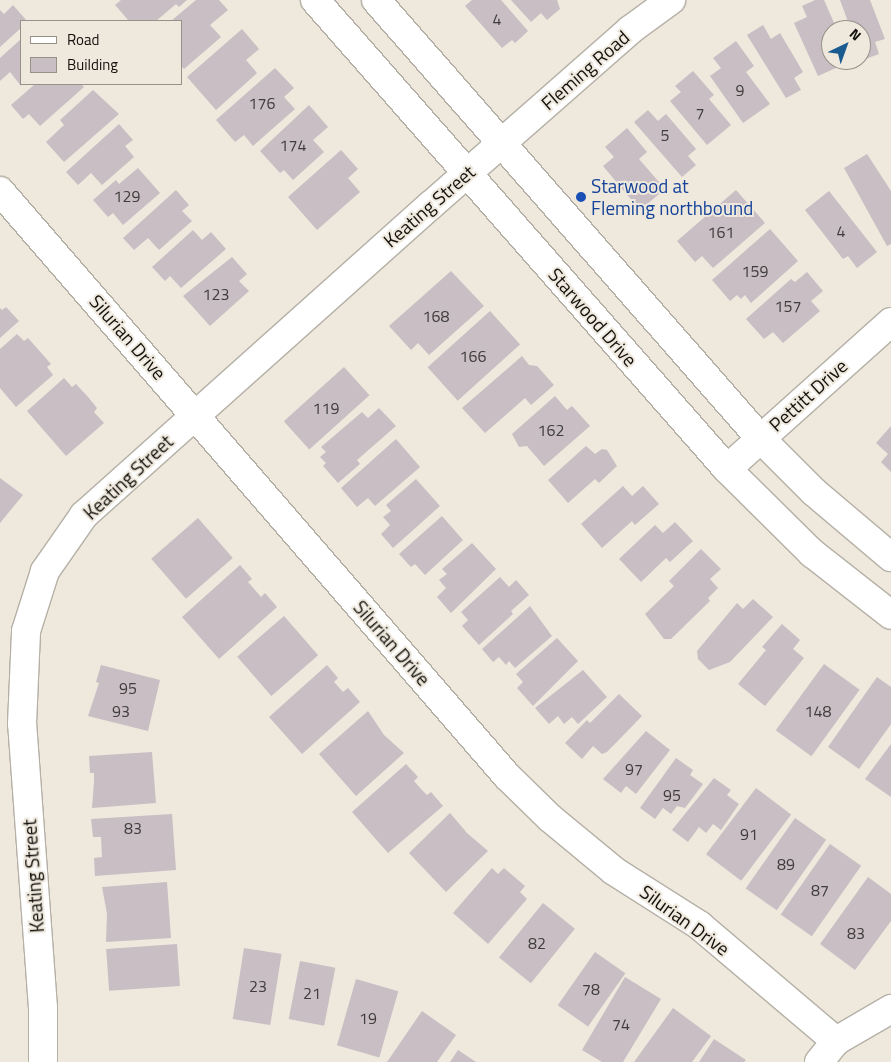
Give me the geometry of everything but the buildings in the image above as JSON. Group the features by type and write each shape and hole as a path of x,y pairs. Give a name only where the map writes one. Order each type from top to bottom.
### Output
{"street":[{"name":"Starwood Drive","path":"315,0 727,469 812,552 891,615"},
{"path":"376,0 760,438 814,492 891,557"},
{"name":"Fleming Road","path":"502,143 630,30 671,0"},
{"name":"Keating Street","path":"43,1062 43,1008 22,724 26,631 45,571 84,514 502,143"},
{"name":"Silurian Drive","path":"0,191 526,795 614,871 699,925 836,1040"},
{"name":"Pettitt Drive","path":"727,469 891,322"},
{"path":"819,1062 836,1040 891,1009"}],"place":[{"name":"Starwood at Fleming northbound","path":"581,197"}]}
